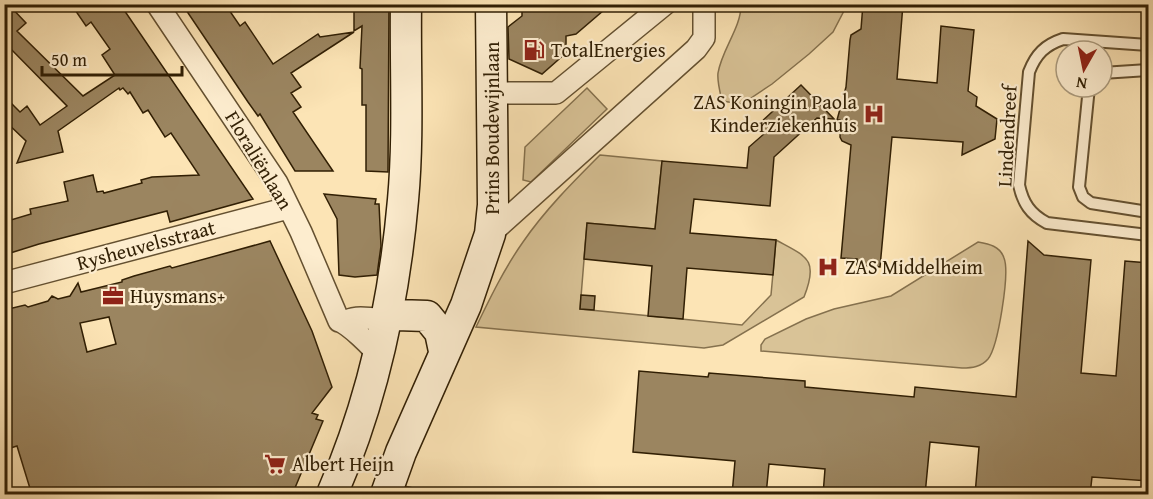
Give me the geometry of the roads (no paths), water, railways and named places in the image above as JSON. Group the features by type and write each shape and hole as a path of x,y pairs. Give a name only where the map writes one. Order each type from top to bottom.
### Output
{"main road":[{"path":"332,495 354,438 380,357 394,282 404,198 406,4"},
{"name":"Prins Boudewijnlaan","path":"395,493 400,452 466,305 490,234 494,206 491,4"},
{"path":"387,318 396,315 427,316 440,332 444,351"}],"street":[{"name":"Floraliënlaan","path":"157,4 267,165 301,232 339,321 345,321 354,332 374,348 380,357"},
{"path":"493,93 556,93 665,4"},
{"path":"490,234 696,49 704,38 704,4"},
{"name":"Rysheuvelsstraat","path":"4,283 288,208"},
{"path":"345,321 352,317 374,321 387,318"}],"lane":[{"name":"Lindendreef","path":"1149,45 1063,39 1051,43 1041,51 1033,60 1029,72 1019,185 1021,197 1027,208 1047,223 1149,235"},
{"path":"1114,72 1149,70"},
{"path":"1088,99 1080,193 1091,203 1149,212"}],"place":[{"name":"TotalEnergies","path":"534,50"},
{"name":"ZAS Koningin Paola Kinderziekenhuis","path":"874,114"},
{"name":"ZAS Middelheim","path":"828,267"},
{"name":"Huysmans+","path":"113,296"},
{"name":"Albert Heijn","path":"275,464"}]}
